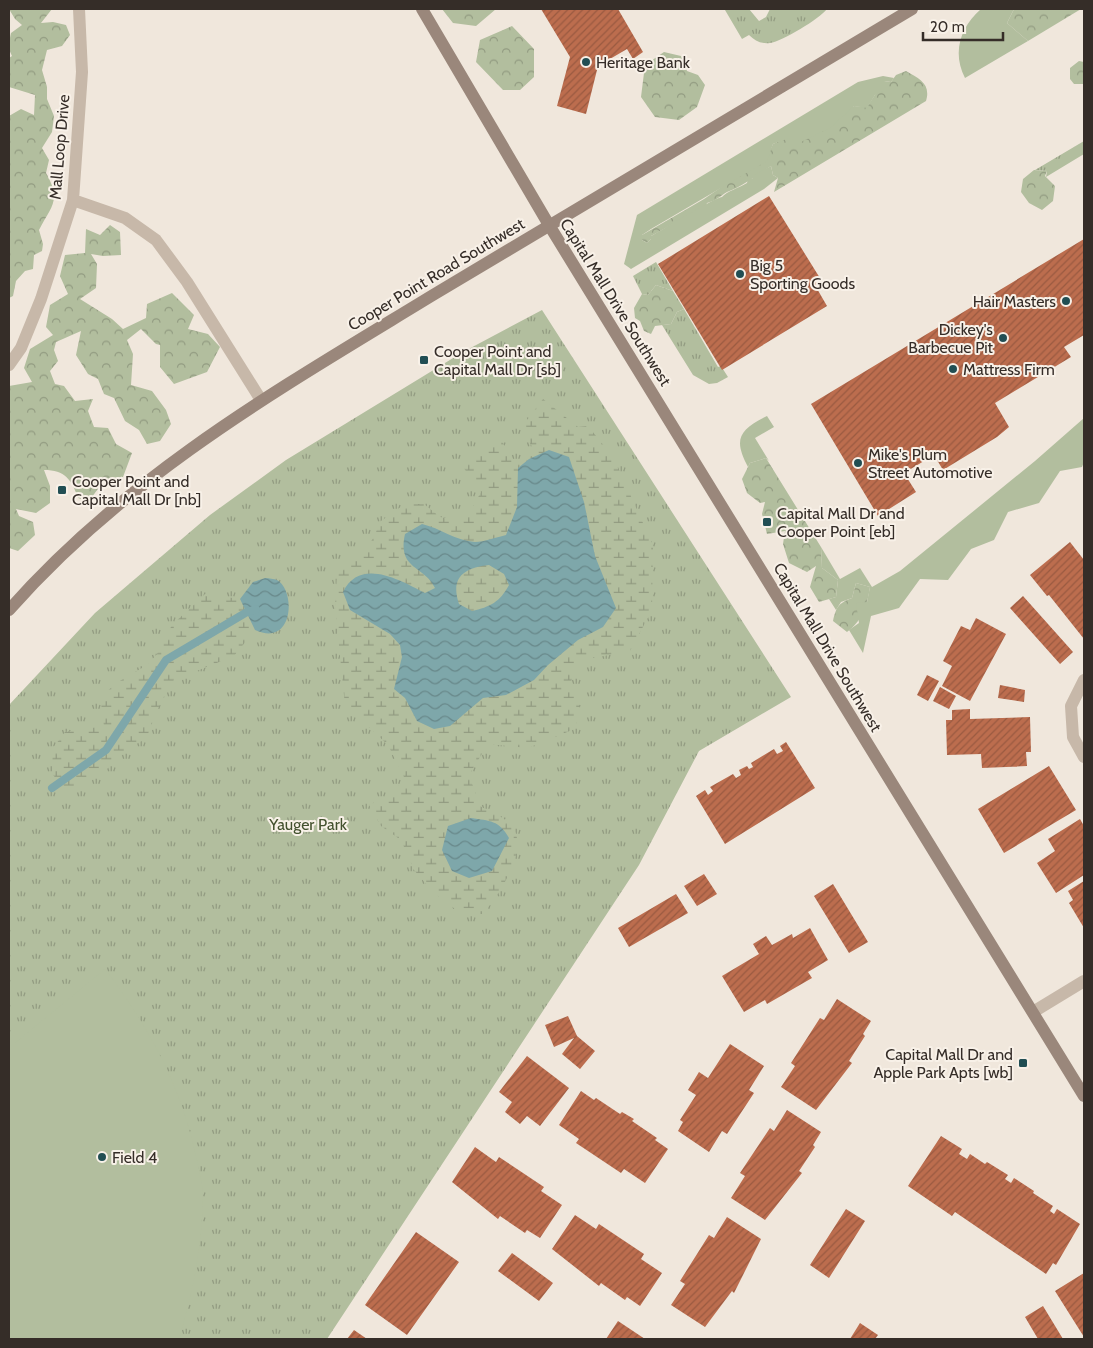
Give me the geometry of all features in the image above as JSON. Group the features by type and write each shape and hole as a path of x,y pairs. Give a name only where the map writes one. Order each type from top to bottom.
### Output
{"street":[{"name":"Mall Loop Drive","path":"9,365 21,348 41,299 73,200 81,78 79,9"},
{"name":"Capital Mall Drive Southwest","path":"422,9 550,225 1084,1096"},
{"name":"Cooper Point Road Southwest","path":"9,610 86,530 141,484 261,400 912,9"},
{"path":"73,200 125,218 156,240 187,282 261,400"},
{"path":"1084,680 1071,706 1073,737 1084,757"},
{"path":"1033,1012 1084,981"}],"green space":[{"path":"9,9 52,9 41,23 53,22 66,25 70,35 62,46 47,50 42,70 47,87 47,99 54,116 52,132 42,148 49,160 46,173 51,183 54,197 51,209 39,230 43,244 42,251 34,255 33,269 25,271 16,281 13,296 9,298 9,116 21,109 34,115 35,95 9,87 9,58 12,56 9,48 10,36 11,33 22,25 15,19"},
{"path":"442,9 496,9 476,26 453,23"},
{"path":"749,9 759,21 766,17 770,9 827,9 809,24 792,34 770,43 764,43 758,42 749,35 742,39 725,10"},
{"path":"981,9 1014,9 1007,23 1028,41 965,78 959,59 960,41 968,24"},
{"path":"1014,9 1081,9 1028,41 1007,23"},
{"path":"512,26 534,49 534,77 520,90 503,90 476,62 480,40"},
{"path":"664,52 681,56 687,71 698,75 705,85 697,107 679,120 655,117 641,97 645,65"},
{"path":"1079,61 1084,62 1084,84 1074,84 1070,79 1070,68"},
{"path":"906,71 926,86 926,101 774,192 778,178 773,175 771,166 744,184 651,236 647,243 642,240 642,235 704,199 768,155 773,144 854,106 867,107 884,81 891,82 896,75"},
{"path":"883,76 894,78 891,82 884,81 884,91 875,95 867,108 854,106 830,128 799,143 789,138 773,144 767,161 651,229 642,235 642,240 647,243 651,236 747,183 748,179 752,179 754,175 771,166 773,175 778,178 764,189 631,269 624,264 637,215 858,82"},
{"path":"1084,141 1084,154 1046,177 1047,171 1035,170"},
{"path":"1034,170 1047,171 1045,176 1055,186 1053,201 1042,210 1029,203 1021,192 1023,179"},
{"path":"110,225 120,232 121,255 103,256 91,254 97,264 96,288 80,299 112,319 123,329 146,318 147,304 172,293 194,315 188,329 208,334 220,347 207,372 174,384 160,367 160,345 156,344 141,329 127,340 133,354 131,385 152,391 166,410 171,424 160,441 147,444 139,430 125,421 114,398 104,394 98,379 88,374 76,355 81,331 56,342 54,350 58,361 50,371 55,384 64,386 75,401 93,399 88,411 94,427 108,428 116,444 132,453 123,477 103,482 89,501 78,498 67,477 51,470 44,470 50,486 50,503 36,513 16,509 19,516 33,522 35,535 18,551 9,548 9,386 32,382 24,368 30,349 53,335 46,327 50,305 68,294 60,276 65,255 85,253 86,229 100,235"},
{"path":"656,262 673,291 656,285 648,295 642,294 633,276"},
{"path":"656,285 673,291 684,309 677,312 671,324 655,326 651,334 644,331 640,321 635,318 634,308 642,294 648,295"},
{"path":"684,309 718,367 721,366 728,377 717,383 709,384 693,375 662,325 671,324 677,312"},
{"name":"Yauger Park","path":"542,310 791,697 699,751 639,865 327,1339 9,1339 9,705 95,613 210,515 286,460 463,352"},
{"path":"543,399 578,427 588,426 613,457 653,545 652,610 630,651 583,660 575,669 571,682 582,714 572,730 528,748 488,744 469,775 480,806 500,816 510,824 516,833 517,845 511,870 497,895 483,914 469,914 455,909 435,894 414,870 401,840 381,826 369,805 395,792 404,777 388,745 345,705 335,607 337,575 368,548 381,521 405,504 424,504 440,517 454,519 470,512 481,492 463,467 500,438 514,461 529,459 534,450 521,428"},
{"path":"767,416 774,427 755,438 769,461 766,458 750,463 748,467 741,449 741,436 750,426"},
{"path":"1084,418 1084,462 1082,467 1060,471 1039,503 1008,512 994,540 971,549 948,580 920,579 899,608 871,616 863,653 849,630 859,623 856,603 867,602 870,587 856,583 852,598 841,602 836,610 829,599 836,597 838,580 822,568 821,547 840,579 860,568 872,587 900,571 1035,461"},
{"path":"766,458 821,547 822,568 838,580 836,597 819,602 810,587 816,566 807,572 789,563 783,544 785,531 767,534 762,514 765,502 760,503 747,493 742,479 750,463"},
{"path":"856,583 870,587 869,594 861,617 847,632 833,621 838,606 852,598"},
{"path":"205,594 240,599 255,630 234,656 174,680 157,710 147,737 122,754 100,776 66,789 52,774 53,748 65,732 104,726 100,697 118,682 147,665 157,654 172,625"},
{"name":"Field 4","path":"105,969 149,1034 172,1081 190,1130 202,1186 202,1225 197,1264 184,1321 179,1339 9,1339 9,1048"}],"water":[{"path":"549,450 569,457 584,502 595,556 616,608 603,627 578,640 548,665 534,680 506,695 483,698 450,726 434,729 417,721 405,698 394,689 402,657 400,645 390,634 350,610 343,592 350,581 359,576 370,574 381,574 393,578 425,593 435,588 425,575 408,561 404,546 405,534 422,524 455,537 475,542 506,535 517,507 518,468 529,459","holes":["489,565 504,574 509,585 502,596 494,603 472,611 459,604 456,587 461,576 466,572 480,566"]},
{"path":"265,578 277,580 283,586 289,605 288,616 284,625 278,631 268,633 255,630 240,599 253,582"},
{"path":"471,818 493,822 502,828 509,838 492,871 469,878 452,871 442,850 448,826"}],"building":[{"name":"Heritage Bank","path":"541,9 618,9 643,52 633,59 627,49 598,66 586,114 557,106 570,57"},
{"name":"Big 5 Sporting Goods","path":"769,196 823,283 816,287 827,306 722,370 658,264"},
{"path":"1084,239 1084,335 1064,347 1071,357 995,403 1009,427 997,437 943,470 934,455 904,473 916,492 878,516 811,404"},
{"path":"1070,542 1084,560 1084,639 1049,595 1047,596 1030,575"},
{"path":"1023,596 1073,652 1060,664 1010,608"},
{"path":"976,618 1006,634 970,701 942,686 952,666 943,661 961,626 970,630"},
{"path":"927,675 939,681 928,701 917,695"},
{"path":"1000,685 1025,690 1024,702 998,698"},
{"path":"940,687 956,696 949,709 933,701"},
{"path":"970,709 970,719 1030,717 1031,752 1026,752 1027,766 982,768 981,754 947,755 946,720 952,720 952,710"},
{"path":"786,742 815,788 725,844 696,796 705,790 708,795 713,791 710,787 733,774 736,778 741,775 739,770 747,766 749,769 753,767 751,763 774,749 777,754 783,751 780,746"},
{"path":"1049,766 1076,810 1004,853 978,809"},
{"path":"1080,819 1084,826 1084,875 1056,893 1037,863 1055,851 1048,839"},
{"path":"704,874 717,894 697,906 684,886"},
{"path":"1084,881 1084,928 1069,903 1073,900 1068,891"},
{"path":"833,884 868,942 849,953 814,896"},
{"path":"676,894 688,913 629,947 618,928"},
{"path":"810,928 828,960 808,972 812,978 767,1004 765,1000 744,1012 722,976 759,954 753,944 766,936 772,945 792,934 793,938"},
{"path":"837,999 871,1021 863,1034 865,1036 849,1061 852,1063 816,1110 781,1087 795,1066 791,1063 820,1018 824,1020"},
{"path":"568,1016 577,1036 595,1051 580,1069 562,1054 574,1038 554,1047 545,1025"},
{"path":"730,1044 764,1066 749,1090 754,1093 727,1134 722,1131 709,1152 678,1131 683,1122 680,1120 696,1095 688,1090 699,1072 708,1078"},
{"path":"527,1056 569,1088 540,1126 527,1116 520,1124 505,1112 512,1102 499,1092"},
{"path":"581,1091 594,1100 596,1098 620,1114 622,1112 634,1119 632,1121 657,1138 655,1140 668,1149 645,1183 624,1169 621,1173 576,1143 579,1139 559,1125"},
{"path":"787,1110 821,1132 813,1145 815,1147 799,1171 802,1173 765,1220 731,1198 745,1176 740,1173 770,1128 774,1131"},
{"path":"941,1136 962,1149 959,1154 967,1159 970,1154 985,1164 987,1162 1008,1175 1005,1179 1011,1183 1014,1178 1034,1191 1033,1193 1053,1206 1050,1211 1054,1214 1057,1209 1080,1224 1056,1265 1053,1263 1046,1274 955,1212 952,1216 908,1186"},
{"path":"475,1147 496,1162 499,1157 544,1187 541,1191 562,1205 540,1238 527,1230 525,1233 500,1216 498,1219 452,1182"},
{"path":"846,1209 865,1221 829,1278 810,1265"},
{"path":"575,1215 596,1229 599,1224 644,1254 641,1259 662,1273 640,1306 627,1297 625,1300 601,1283 599,1286 552,1249"},
{"path":"727,1217 761,1239 734,1293 732,1291 705,1327 671,1305 685,1284 680,1281 709,1235 714,1238"},
{"path":"416,1232 459,1262 407,1335 365,1305"},
{"path":"512,1253 553,1283 539,1301 498,1271"},
{"path":"1084,1273 1084,1337 1055,1291"},
{"path":"1043,1306 1063,1339 1038,1339 1025,1317"},
{"path":"618,1321 645,1339 606,1339"},
{"path":"860,1323 878,1335 875,1339 850,1339"},
{"path":"354,1330 367,1339 347,1339"}],"waterway":[{"path":"52,788 106,750 166,660 247,612 256,609"}],"place":[{"name":"Heritage Bank","path":"586,62"},
{"name":"Big 5 Sporting Goods","path":"740,274"},
{"name":"Hair Masters","path":"1066,301"},
{"name":"Dickey's Barbecue Pit","path":"1003,338"},
{"name":"Cooper Point and Capital Mall Dr [sb]","path":"424,360"},
{"name":"Mattress Firm","path":"953,369"},
{"name":"Mike's Plum Street Automotive","path":"858,463"},
{"name":"Cooper Point and Capital Mall Dr [nb]","path":"62,490"},
{"name":"Capital Mall Dr and Cooper Point [eb]","path":"767,522"},
{"name":"Capital Mall Dr and Apple Park Apts [wb]","path":"1023,1063"},
{"name":"Field 4","path":"102,1157"}]}
